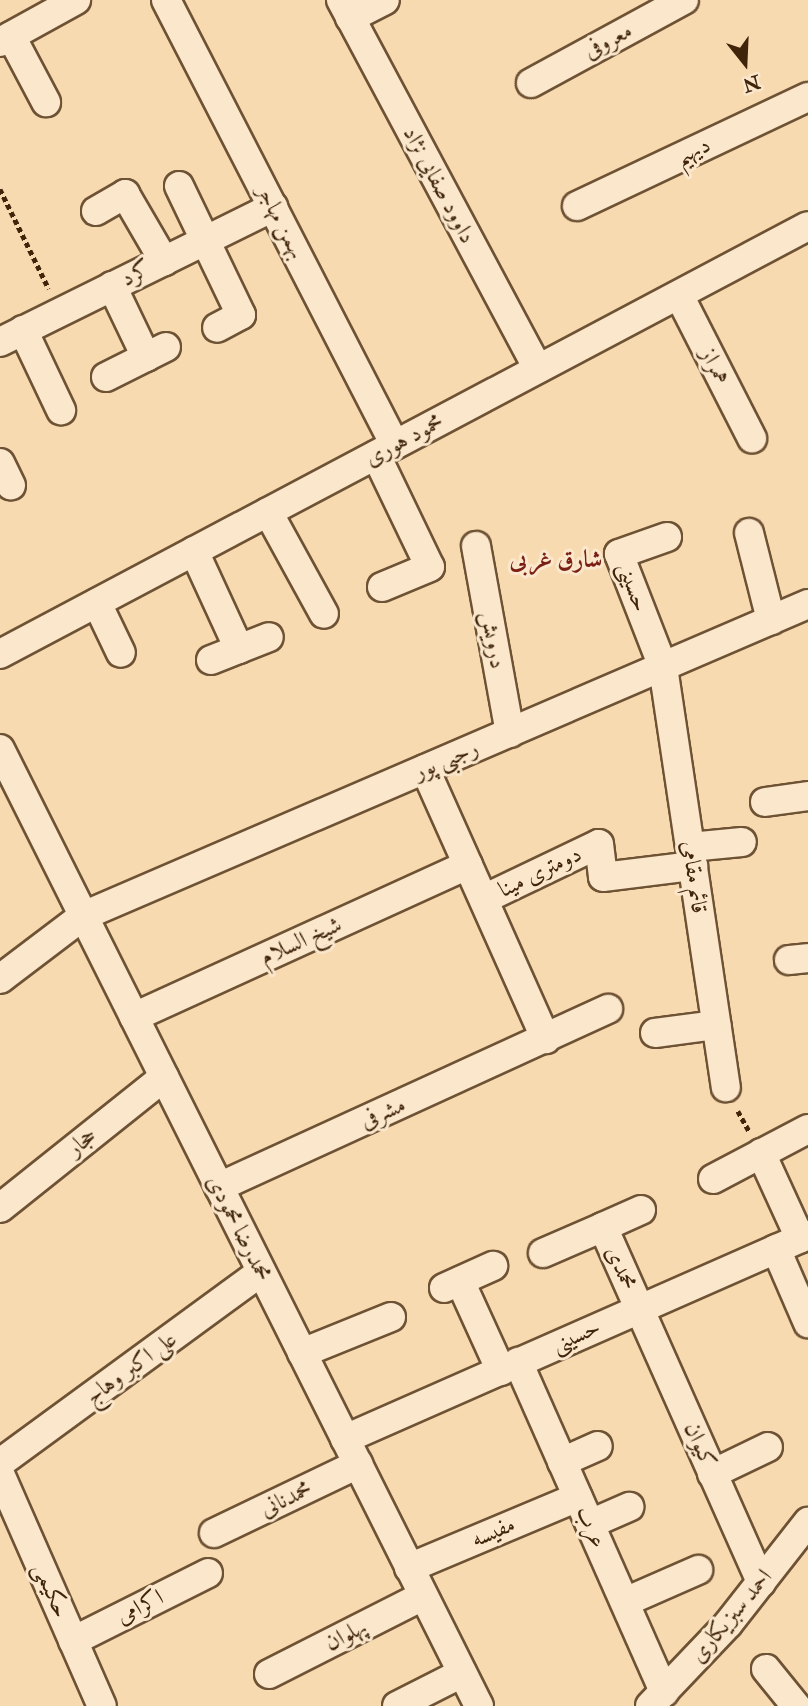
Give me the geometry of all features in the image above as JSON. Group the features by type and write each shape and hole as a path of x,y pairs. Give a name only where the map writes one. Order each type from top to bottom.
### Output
{"street":[{"path":"47,102 6,39 76,0"},
{"name":"بهمن مهاجر","path":"166,0 272,206 385,450"},
{"path":"346,9 385,0"},
{"name":"معروفی","path":"531,83 684,0"},
{"name":"داوود صفایی نژاد","path":"346,9 538,369"},
{"name":"دیهیم","path":"577,206 808,97"},
{"path":"179,186 241,315 217,328"},
{"path":"96,211 125,194 164,261"},
{"name":"کرد","path":"12,336 272,206"},
{"name":"محمود هوری","path":"0,654 808,226"},
{"path":"106,377 156,352 112,286"},
{"name":"همراز","path":"679,295 752,438"},
{"path":"12,336 61,410"},
{"path":"382,587 430,567 385,450"},
{"path":"268,512 324,614"},
{"path":"749,533 771,620"},
{"name":"حسینی","path":"663,667 619,554 667,537"},
{"name":"درویش","path":"476,546 510,733"},
{"path":"194,551 239,649"},
{"path":"97,603 121,653"},
{"name":"رجبی پور","path":"0,979 83,916 808,604"},
{"path":"211,660 269,636"},
{"name":"قائم مقامی","path":"663,667 726,1087"},
{"name":"محمدرضا محمودی","path":"0,749 479,1706"},
{"path":"425,769 546,1039"},
{"path":"765,802 808,796"},
{"path":"691,856 742,842"},
{"name":"دومتری مینا","path":"484,899 599,844 603,877 691,856"},
{"name":"شیخ السلام","path":"134,1017 468,865"},
{"name":"مشرفی","path":"219,1187 608,1009"},
{"path":"655,1033 716,1025"},
{"name":"حجار","path":"0,1208 164,1077"},
{"path":"713,1179 808,1129"},
{"path":"761,1153 794,1241 808,1323"},
{"name":"محمدی","path":"639,1308 603,1227 641,1210"},
{"path":"543,1253 603,1227"},
{"name":"حسینی","path":"345,1439 794,1241"},
{"name":"عرب","path":"493,1266 451,1285 509,1366 562,1462 625,1602 657,1699"},
{"name":"علی اکبر وهاج","path":"0,1463 261,1272"},
{"name":"کیوان","path":"639,1308 761,1582"},
{"path":"302,1353 391,1317"},
{"path":"562,1462 598,1446"},
{"path":"712,1474 768,1447"},
{"name":"محمدنانی","path":"214,1533 358,1464"},
{"name":"حکیمی","path":"0,1474 102,1706"},
{"name":"مفیسه","path":"409,1568 578,1497"},
{"path":"590,1524 629,1507"},
{"name":"احمد سبزیکاری","path":"657,1699 761,1582 808,1522"},
{"path":"625,1602 698,1570"},
{"name":"اکرامی","path":"73,1642 208,1573"},
{"name":"پهلوان","path":"269,1674 423,1596"},
{"path":"766,1670 796,1706"},
{"path":"397,1706 462,1673"}],"path":[{"path":"0,189 61,311"},
{"path":"726,1087 761,1153"}],"district":[{"name":"شارق غربی","path":"556,560"}]}
